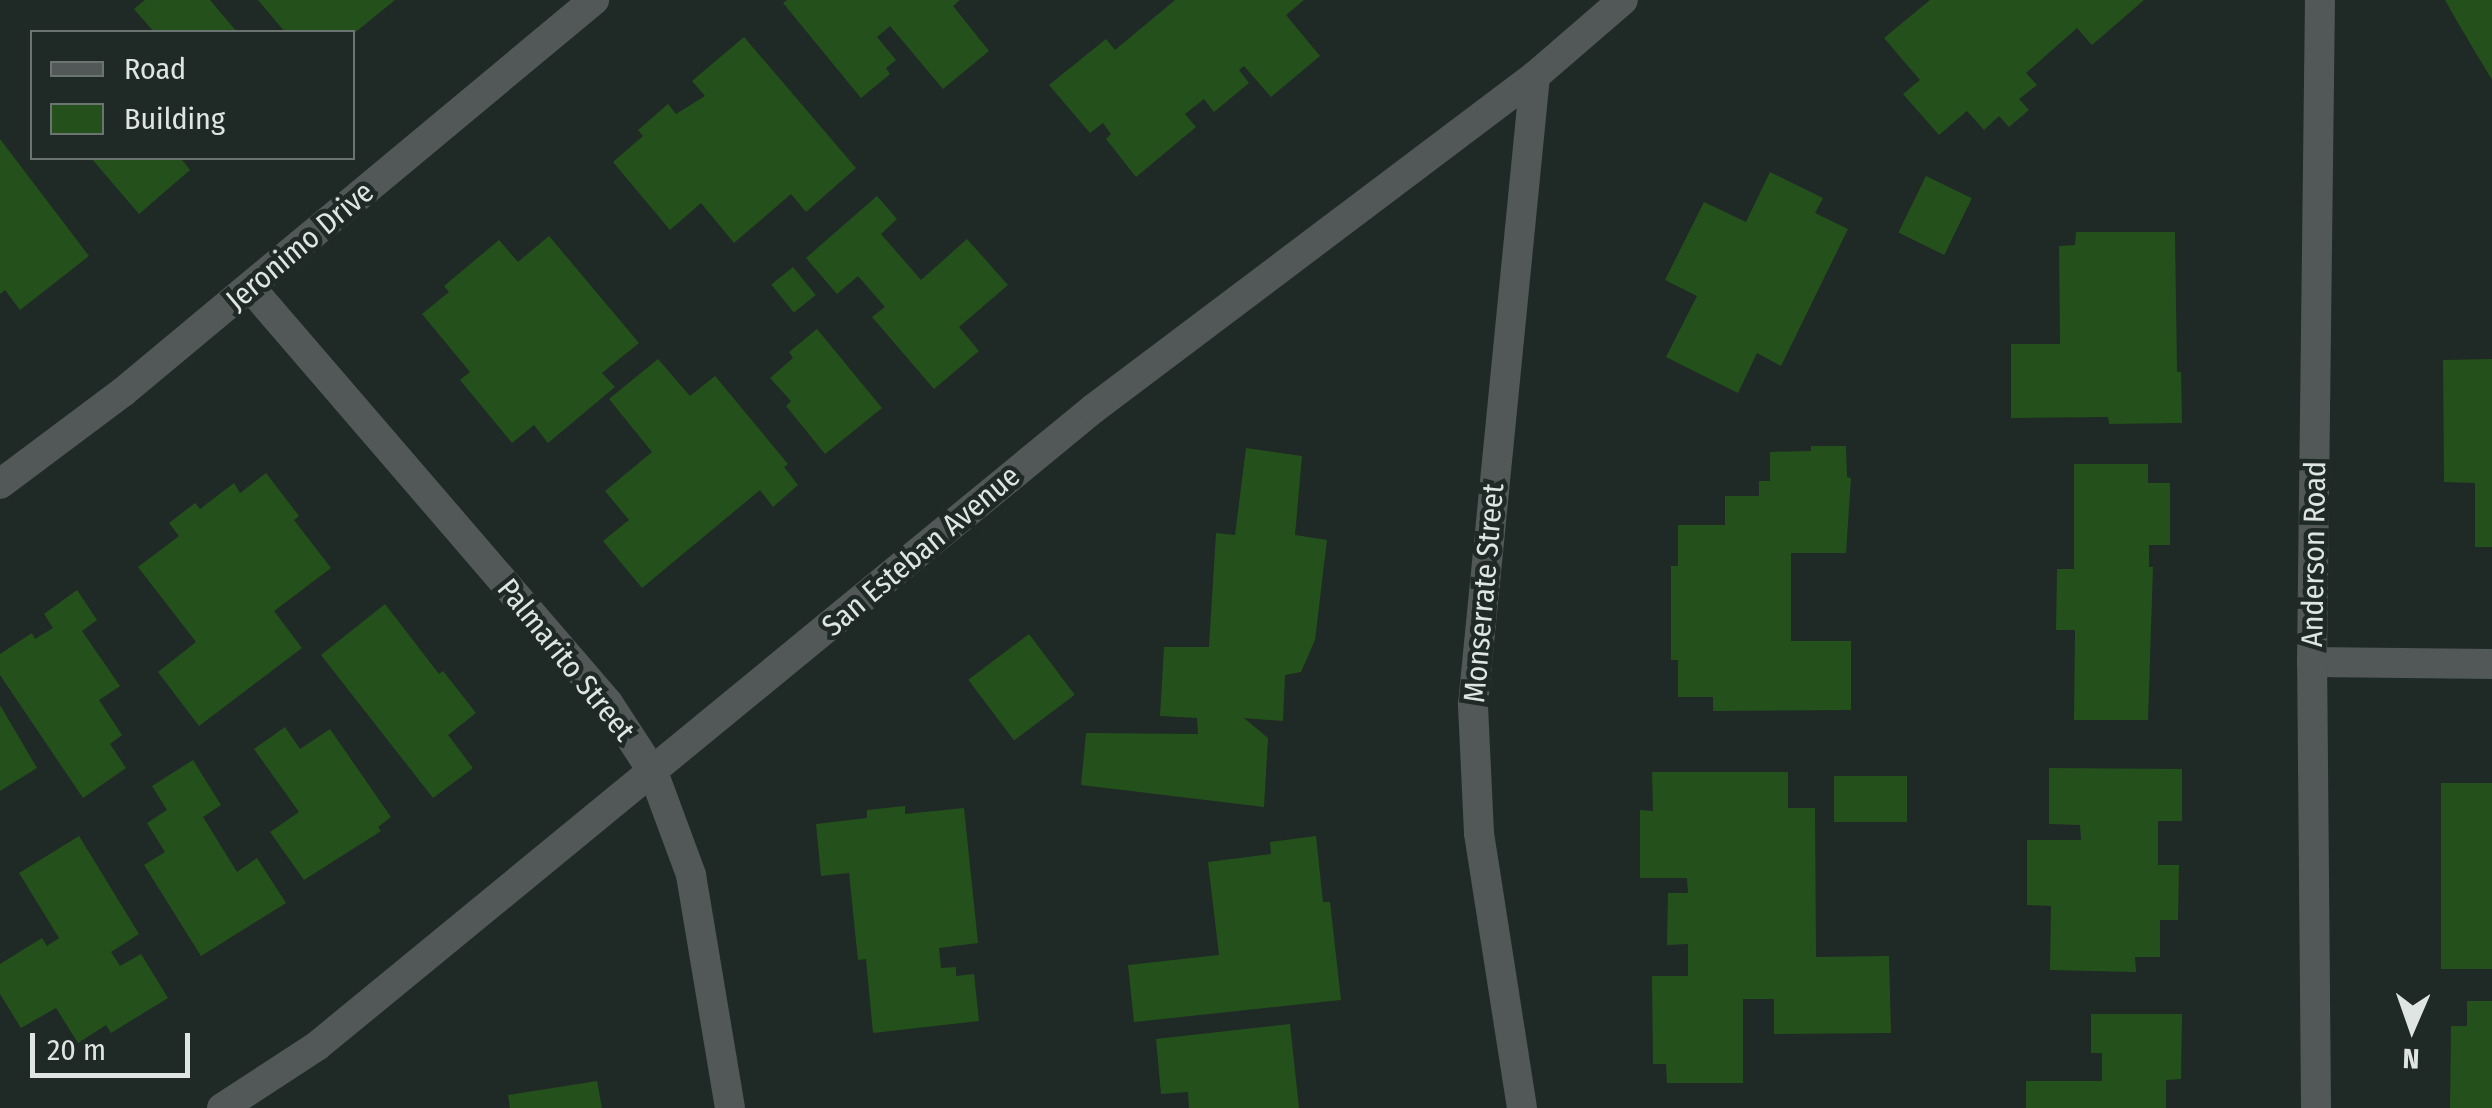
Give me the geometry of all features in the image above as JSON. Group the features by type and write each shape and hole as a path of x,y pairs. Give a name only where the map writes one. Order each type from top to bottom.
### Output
{"street":[{"name":"Jeronimo Drive","path":"0,484 250,287 594,0"},
{"name":"San Esteban Avenue","path":"222,1108 317,1046 1093,409 1535,76 1623,0"},
{"name":"Anderson Road","path":"2316,1108 2312,662 2320,0"},
{"name":"Monserrate Street","path":"1522,1108 1480,833 1473,704 1535,76"},
{"name":"Palmarito Street","path":"250,287 608,703 653,772 690,875 730,1108"},
{"path":"2312,662 2492,664"}],"building":[{"path":"145,0 210,0 235,30 152,30 134,9"},
{"path":"258,0 395,0 355,33 283,30"},
{"path":"960,0 953,6 989,51 943,89 890,26 877,37 896,60 886,68 890,74 861,98 783,3"},
{"path":"1175,0 1304,0 1286,15 1320,56 1271,97 1244,66 1239,70 1249,83 1214,112 1204,99 1185,114 1196,127 1136,177 1106,139 1111,134 1103,123 1090,133 1049,85 1106,39 1115,50"},
{"path":"1930,0 2144,0 2092,45 2077,28 2026,73 2037,85 2019,99 2029,110 2009,127 1999,116 1984,130 1967,111 1939,135 1903,94 1920,80 1884,38"},
{"path":"2445,0 2492,0 2492,80 2458,23"},
{"path":"744,37 856,168 806,212 791,194 734,243 701,203 670,230 613,162 643,136 638,130 668,104 676,114 705,96 692,81"},
{"path":"0,139 89,256 20,310 5,290 0,294"},
{"path":"93,160 182,160 190,170 139,214"},
{"path":"1770,172 1823,198 1815,213 1848,229 1781,366 1757,353 1738,393 1666,357 1697,296 1665,280 1704,202 1746,222"},
{"path":"1926,176 1972,198 1944,255 1898,233"},
{"path":"877,196 897,219 881,234 921,280 967,239 1008,285 959,327 979,351 934,389 872,317 885,307 858,276 837,294 806,258"},
{"path":"2076,232 2175,232 2177,372 2181,372 2182,423 2109,424 2108,417 2011,418 2011,344 2060,344 2059,246 2075,245"},
{"path":"549,236 639,343 602,373 615,387 548,443 534,425 512,443 460,380 470,372 422,314 449,292 444,286 499,240 518,262"},
{"path":"793,267 816,295 794,313 771,285"},
{"path":"817,329 882,408 825,454 786,406 791,401 770,378 793,358 789,352"},
{"path":"658,359 690,396 715,376 788,464 784,467 798,485 773,507 760,490 642,588 603,541 629,520 605,491 652,452 609,399"},
{"path":"2492,359 2492,547 2475,547 2475,483 2444,482 2443,360"},
{"path":"1811,446 1846,446 1847,477 1851,478 1846,553 1791,553 1791,641 1851,641 1851,710 1713,711 1713,697 1678,697 1678,660 1671,660 1671,566 1678,566 1678,525 1725,525 1725,496 1759,496 1759,481 1770,481 1770,452 1811,451"},
{"path":"1246,448 1302,456 1295,535 1327,540 1315,640 1301,672 1285,675 1283,721 1244,718 1268,738 1264,807 1081,785 1086,733 1198,734 1197,718 1160,716 1164,647 1209,647 1216,533 1235,535"},
{"path":"2074,464 2148,464 2148,483 2170,483 2170,545 2149,545 2149,567 2153,567 2148,720 2074,720 2075,630 2056,630 2057,569 2074,569"},
{"path":"266,473 299,516 294,520 331,568 274,611 302,648 199,726 158,672 196,642 138,567 179,536 169,523 195,503 200,509 234,483 240,493"},
{"path":"77,590 97,620 82,631 120,686 99,700 122,735 110,744 126,768 83,798 0,675 0,654 32,633 35,639 53,628 44,614"},
{"path":"385,604 439,674 443,671 476,713 448,735 473,768 433,798 321,655"},
{"path":"1029,634 1075,695 1014,740 968,680"},
{"path":"0,705 37,768 0,791"},
{"path":"285,727 300,749 330,729 391,817 378,827 381,831 304,880 270,832 299,812 254,749"},
{"path":"193,760 221,805 203,817 237,872 257,858 286,903 201,956 144,865 165,852 147,823 167,810 152,786"},
{"path":"2049,768 2182,769 2182,821 2158,821 2158,865 2179,865 2178,920 2160,920 2160,957 2135,957 2136,972 2050,970 2051,906 2027,905 2027,840 2081,840 2080,825 2049,824"},
{"path":"1652,772 1788,772 1788,808 1815,808 1816,957 1889,956 1891,1033 1774,1034 1774,999 1743,999 1743,1083 1667,1083 1666,1064 1653,1064 1652,976 1688,976 1688,944 1667,945 1668,893 1688,893 1687,878 1640,878 1640,810 1653,811"},
{"path":"1834,776 1907,776 1907,822 1834,822"},
{"path":"2441,783 2492,783 2492,969 2441,969"},
{"path":"905,806 905,814 964,808 978,943 939,948 941,968 956,967 956,976 974,974 979,1021 873,1033 866,959 858,960 849,873 821,876 816,824 867,818 867,810"},
{"path":"79,836 139,934 111,952 120,966 141,954 168,998 111,1033 106,1025 78,1043 56,1008 21,1028 0,994 0,964 42,938 47,946 59,938 19,873"},
{"path":"1316,836 1323,902 1330,902 1341,1000 1134,1022 1128,965 1219,955 1208,862 1271,854 1270,842"},
{"path":"2467,1001 2492,1001 2492,1108 2450,1108 2451,1026 2467,1026"},
{"path":"2091,1014 2182,1014 2181,1079 2166,1080 2166,1108 2026,1108 2026,1081 2102,1081 2102,1053 2091,1053"},
{"path":"1290,1024 1299,1108 1189,1108 1188,1092 1161,1094 1156,1039"},
{"path":"597,1081 602,1108 510,1108 508,1095"}]}
